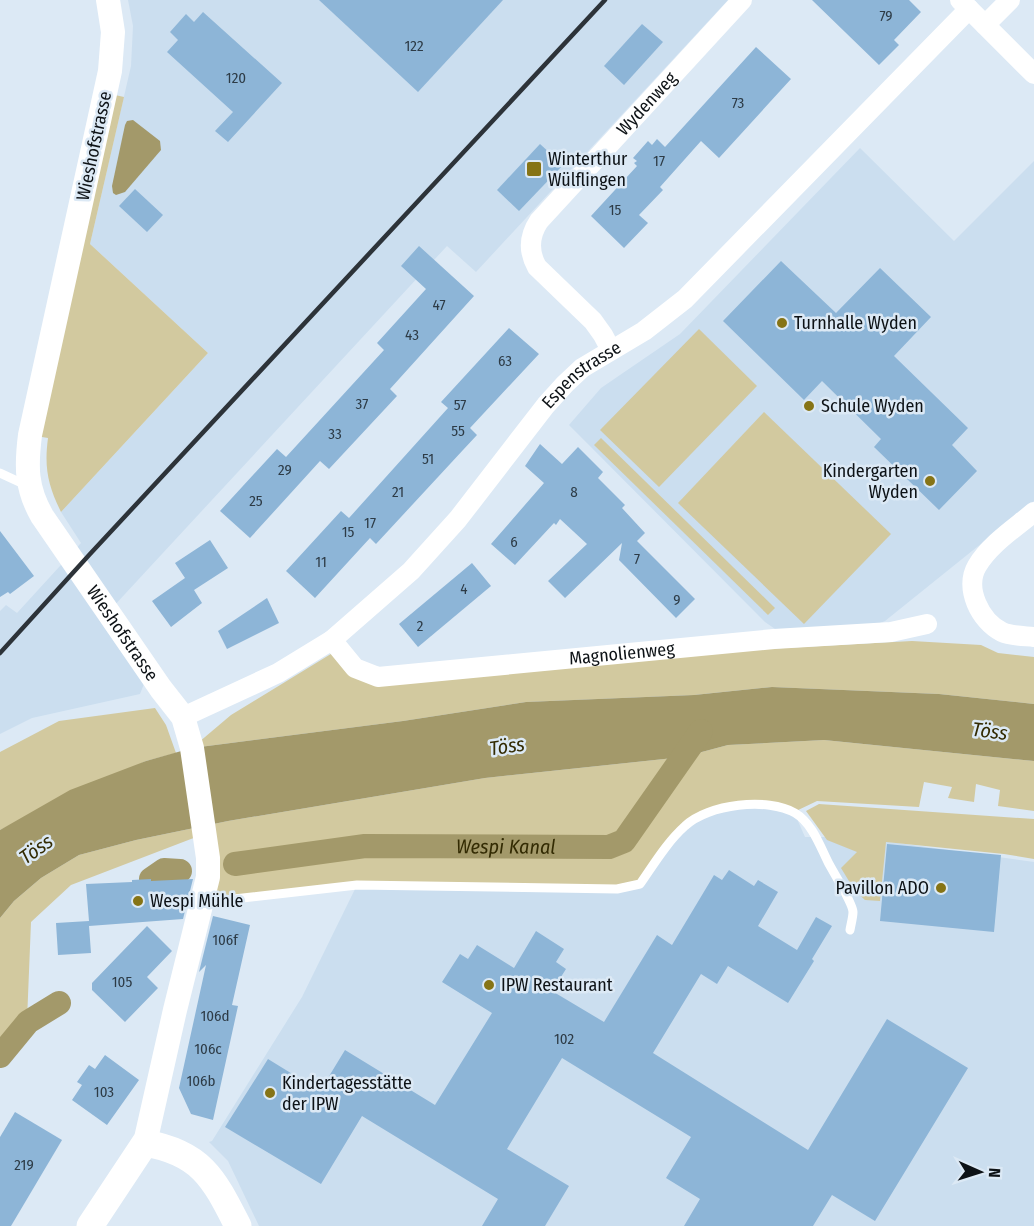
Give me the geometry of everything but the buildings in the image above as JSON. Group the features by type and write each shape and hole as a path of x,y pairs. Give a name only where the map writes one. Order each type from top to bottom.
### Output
{"main road":[{"path":"90,1226 146,1143 163,1146 195,1162 210,1174 238,1226"}],"street":[{"name":"Wieshofstrasse","path":"108,0 113,32 110,71 30,435 27,461 29,486 42,516 161,689 183,717 192,748 208,858 208,877 172,1020 146,1143"},
{"name":"Wydenweg","path":"611,350 599,328 537,267 530,244 534,228 742,0"},
{"path":"985,25 1010,0"},
{"name":"Espenstrasse","path":"183,717 278,673 332,640 411,571 459,519 539,413 565,384 582,368 644,331 685,299 964,4"},
{"path":"964,4 1034,74"},
{"path":"1034,512 990,549 976,567 971,586 976,603 986,620 1003,633 1034,637"},
{"name":"Magnolienweg","path":"332,640 355,668 378,677 774,639 891,632 927,624"}],"lane":[{"path":"0,473 29,486"},
{"path":"203,898 216,901 357,885 617,889 640,884 667,845 687,824 711,811 740,805 771,806 794,812 813,832 854,910 850,930"}],"shaded area":[{"path":"128,0 728,0 476,272 447,246 100,621 144,684 140,694 32,718 0,734 0,611 6,605 17,613 81,543 61,512 208,353 90,244 131,66 133,26"},
{"path":"106,93 124,97 90,244 208,353 61,512 48,476 48,438 30,435"},
{"name":"Schule Wyden","path":"860,148 954,241 1034,161 1034,501 885,621 875,625 778,631 765,622 569,425 601,388 680,334"},
{"path":"699,329 757,386 659,487 600,430"},
{"path":"764,412 891,534 804,624 678,503"},
{"path":"601,438 775,608 768,615 594,445"},
{"path":"912,641 981,645 998,653 1034,657 1034,704 939,694 772,687 694,695 526,702 403,721 192,748 231,715 339,649 378,677 580,659"},
{"path":"155,708 166,725 176,753 146,761 0,830 0,752 59,721"},
{"path":"824,740 1034,761 1034,811 998,806 1000,790 976,784 974,802 948,798 952,787 924,782 919,807 817,801 794,812 740,805 687,824 640,884 617,889 357,885 216,901 204,834 71,885 31,922 27,1021 0,1063 0,918 14,901 41,878 79,855 136,840 228,821 485,778 683,757 728,745"},
{"path":"819,804 1034,819 1034,859 886,842 880,901 865,900 855,891 841,868 857,852 827,840 806,811"},
{"path":"740,805 794,812 805,837 855,837 1034,862 1034,1226 259,1226 228,1161 209,1142 212,1141 302,997 357,885 687,824"}],"water":[{"path":"133,120 160,141 161,150 125,192 116,195 113,193 112,186 125,125 127,121"},
{"name":"Töss","path":"772,687 939,694 1034,704 1034,761 824,740 728,745 683,757 485,778 228,821 136,840 79,855 41,878 14,901 0,918 0,830 70,790 146,761 192,748 403,721 526,702 694,695"}],"waterway":[{"name":"Wespi Kanal","path":"235,864 365,846 609,847 624,841 701,731"},
{"name":"Wespi Kanal","path":"151,879 164,870 180,871"},
{"name":"Wespi Kanal","path":"0,1056 28,1022 59,1003"}],"railway":[{"path":"0,653 605,0"}],"place":[{"name":"Winterthur Wülflingen","path":"534,169"},
{"name":"Turnhalle Wyden","path":"782,323"},
{"name":"Schule Wyden","path":"809,406"},
{"name":"Kindergarten Wyden","path":"930,481"},
{"name":"Pavillon ADO","path":"941,888"},
{"name":"Wespi Mühle","path":"138,901"},
{"name":"IPW Restaurant","path":"489,985"},
{"name":"Kindertagesstätte der IPW","path":"270,1093"}]}
